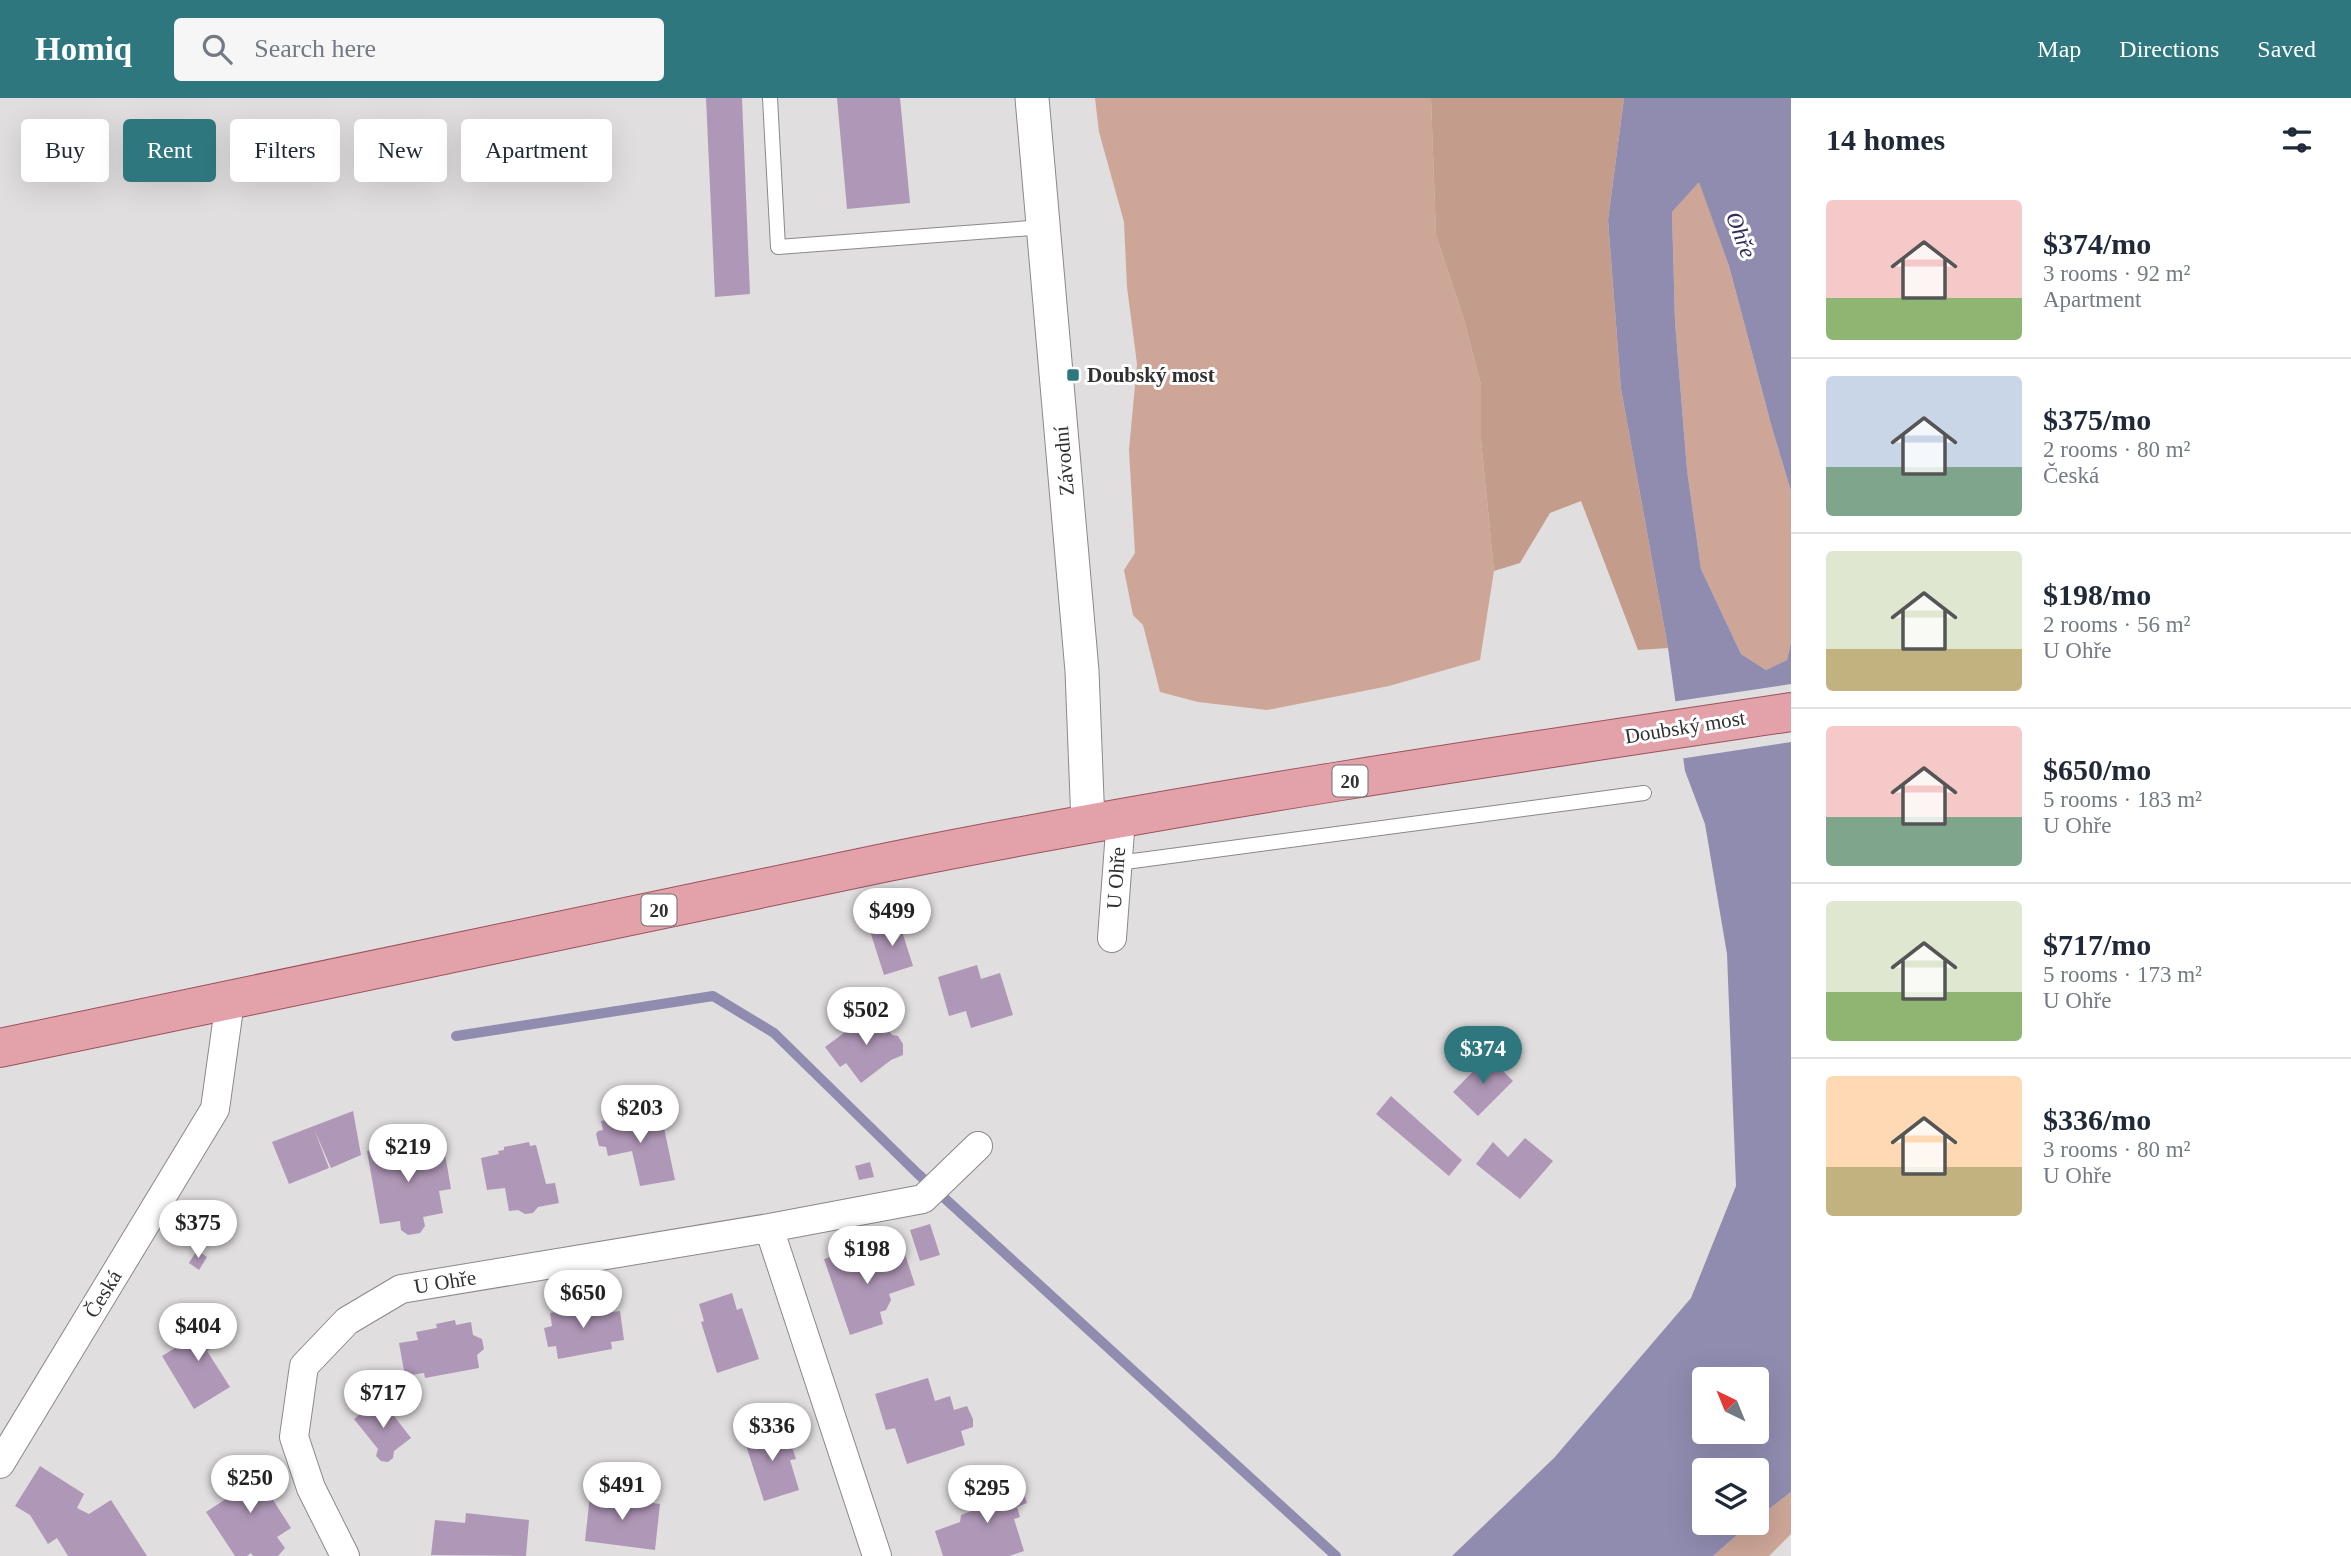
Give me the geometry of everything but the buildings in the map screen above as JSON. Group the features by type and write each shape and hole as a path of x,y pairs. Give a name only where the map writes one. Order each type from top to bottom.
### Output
{"main road":[{"name":"Doubský most","path":"1105,821 1580,743 1791,712"},
{"name":"20","path":"0,1048 888,862 1105,821"}],"street":[{"name":"Závodní","path":"1031,98 1082,671 1105,821"},
{"name":"U Ohře","path":"1105,821 1118,863 1112,938"},
{"name":"Česká","path":"0,1464 215,1109 230,1001"},
{"name":"U Ohře","path":"345,1556 311,1488 295,1437 304,1366 346,1321 401,1289 769,1228 932,1191 978,1146"},
{"path":"769,1228 877,1556"}],"lane":[{"path":"770,98 778,247 1044,227"},
{"path":"1118,863 1644,793"}],"shaded area":[{"path":"1095,98 1431,98 1436,235 1464,320 1481,385 1481,440 1494,571 1480,660 1389,686 1267,710 1198,702 1160,692 1143,625 1133,615 1124,570 1135,553 1129,450 1137,364 1127,287 1124,222 1099,132"},
{"path":"1431,98 1624,98 1608,220 1621,389 1668,648 1638,650 1581,501 1550,513 1520,563 1494,571 1481,440 1481,385 1464,320 1436,235"},
{"path":"1699,181 1729,266 1791,491 1791,642 1787,660 1766,670 1741,654 1701,569 1687,470 1675,321 1672,212"},
{"path":"1791,1492 1791,1534 1769,1556 1713,1556 1737,1535 1769,1535 1769,1509"}],"water":[{"name":"Ohře","path":"1624,98 1791,98 1791,491 1729,266 1699,182 1672,212 1675,321 1687,470 1701,569 1741,654 1766,670 1787,660 1791,642 1791,1492 1769,1509 1769,1458 1692,1458 1692,1535 1737,1535 1713,1556 1452,1556 1554,1458 1691,1298 1736,1186 1727,954 1705,824 1685,771 1668,648 1621,389 1608,220"}],"pier":[{"path":"1791,684 1791,742 1679,759 1671,702"}],"waterway":[{"path":"456,1036 713,996 774,1033 917,1173 1336,1556"}],"place":[{"name":"Doubský most","path":"1073,375"}]}
